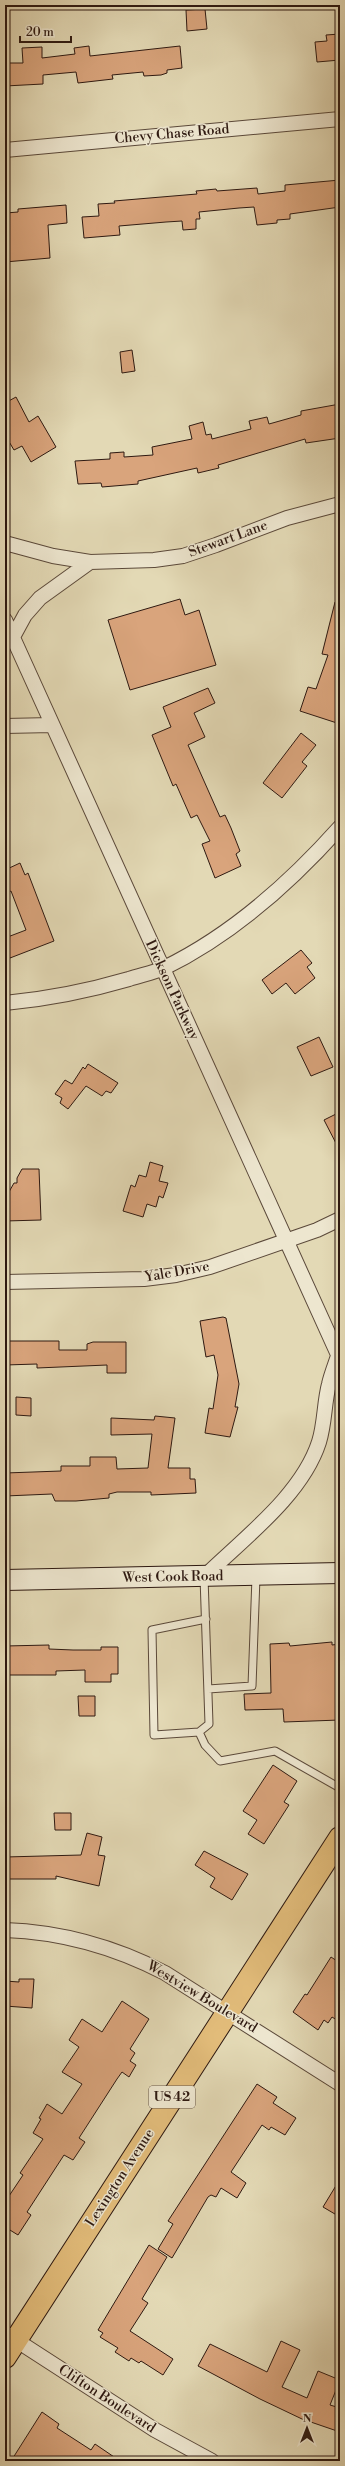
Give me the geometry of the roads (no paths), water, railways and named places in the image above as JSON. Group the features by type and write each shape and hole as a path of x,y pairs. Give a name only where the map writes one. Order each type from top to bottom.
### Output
{"main road":[{"name":"West Cook Road","path":"5,1580 340,1573"},
{"name":"Lexington Avenue","path":"9,2344 340,1838"}],"street":[{"name":"Chevy Chase Road","path":"5,150 340,119"},
{"name":"Stewart Lane","path":"5,544 53,556 90,562 154,560 183,556 287,518 340,504"},
{"path":"13,637 25,615 40,598 90,562"},
{"name":"Dickson Parkway","path":"5,620 339,1357"},
{"path":"5,726 52,725"},
{"path":"5,1003 85,992 162,969 193,953 242,920 291,878 340,827"},
{"name":"Yale Drive","path":"5,1282 144,1279 176,1275 210,1267 317,1230 340,1219"},
{"path":"204,1577 278,1506 298,1483 310,1464 320,1440 329,1384 339,1357"},
{"name":"Westview Boulevard","path":"5,1930 75,1938 121,1952 165,1973 340,2084"},
{"name":"Clifton Boulevard","path":"9,2344 155,2430 212,2461"}],"lane":[{"path":"208,1689 252,1686 256,1575"},
{"path":"204,1577 206,1619 209,1724 199,1732 154,1735 152,1630 206,1619"},
{"path":"199,1732 205,1746 220,1761 275,1751 340,1788"}]}
